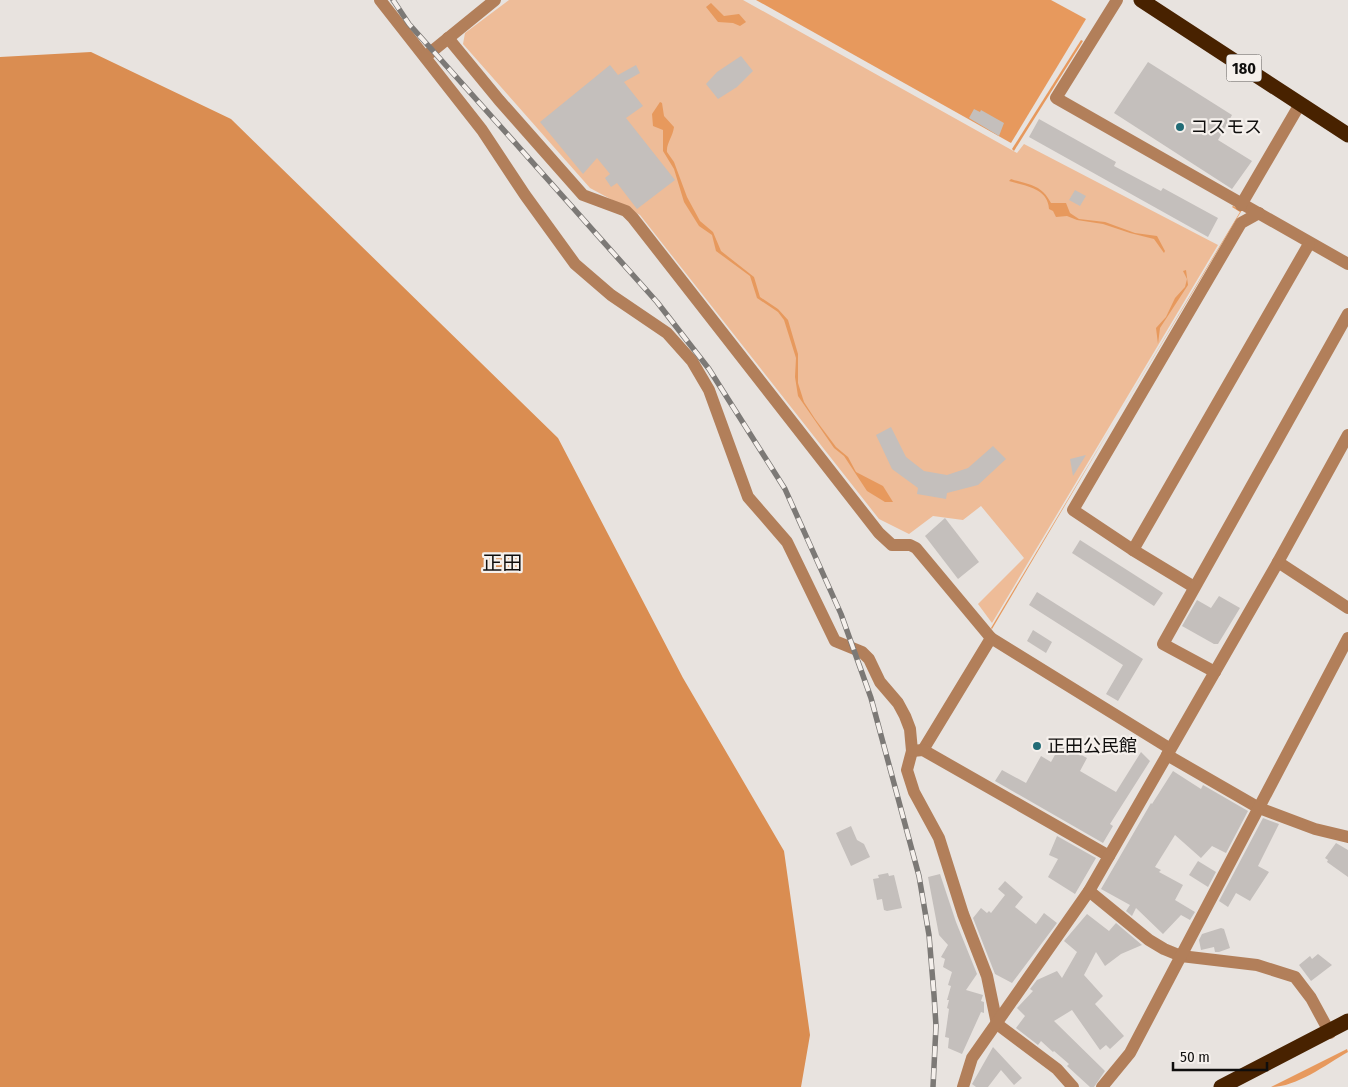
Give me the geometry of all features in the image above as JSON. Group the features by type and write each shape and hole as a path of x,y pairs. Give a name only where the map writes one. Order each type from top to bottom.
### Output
{"highway":[{"name":"180","path":"1141,0 1348,135"},
{"path":"1221,1087 1348,1021"}],"street":[{"path":"380,0 482,130 525,195 575,264 612,295 667,333 692,361 709,390 748,497 787,542 835,641 862,652 868,658 880,682 898,703 917,750 1109,856"},
{"path":"425,57 495,0"},
{"path":"1117,0 1056,98 1241,205 1259,213 1310,244 1348,264"},
{"path":"448,38 499,100 583,195 626,211 633,218 879,534 892,544 910,545 916,548 991,638 1259,808 1315,829 1348,837"},
{"path":"1241,205 1300,104"},
{"path":"1194,587 1073,510 1241,223 1259,213"},
{"path":"1134,550 1310,244"},
{"path":"1215,672 1163,644 1348,314"},
{"path":"963,1087 972,1058 1089,891 1278,562 1348,435"},
{"path":"1278,562 1348,608"},
{"path":"991,638 917,750 907,770 914,792 939,838 963,914 987,976 997,1024 1050,1063 1073,1087"},
{"path":"1102,1087 1130,1053 1348,638"},
{"path":"1089,891 1149,940 1181,956 1257,966 1295,977 1312,998 1330,1032"}],"shaded area":[{"path":"509,0 743,0 1017,153 1024,144 1218,245 992,623 978,604 1024,558 981,506 963,520 933,516 909,534 879,519 640,215 590,188 463,44 465,33"},
{"path":"756,0 1051,0 1086,19 1011,143"},
{"path":"711,3 724,16 739,14 746,22 740,26 733,23 718,22 706,7"},
{"path":"1081,40 1083,41 1014,151 1012,149"},
{"path":"91,52 231,119 558,438 683,678 784,851 810,1035 801,1087 0,1087 0,57"},
{"path":"660,102 662,103 664,116 674,127 667,152 674,162 687,197 700,221 713,232 721,251 754,277 760,297 778,309 788,320 798,354 798,383 804,402 836,447 848,457 856,472 883,486 893,502 885,502 867,491 844,456 834,448 798,396 795,377 796,358 784,320 778,312 757,298 750,276 716,251 712,235 699,226 684,202 674,169 663,151 663,130 653,126 652,114"},
{"path":"1011,179 1039,189 1043,192 1051,203 1066,203 1070,213 1079,219 1105,222 1135,233 1157,236 1165,251 1164,253 1154,239 1103,224 1077,220 1067,216 1056,217 1053,211 1049,209 1045,196 1035,189 1009,181"},
{"path":"1233,206 1242,210 1121,411 1240,212"},
{"path":"1186,270 1188,285 1160,328 1158,344 1156,328 1166,317 1175,298 1185,287 1187,279 1183,271"},
{"path":"1113,424 992,629 991,628"},
{"path":"1347,1049 1348,1052 1301,1079 1281,1086 1271,1087"}],"building":[{"path":"741,56 753,71 737,87 718,99 706,84 717,72"},
{"name":"コスモス","path":"1148,62 1232,115 1218,140 1252,161 1232,189 1114,113"},
{"path":"610,65 618,75 636,65 640,73 624,82 643,106 626,118 675,180 637,209 617,183 611,187 605,178 610,174 597,158 583,174 540,122"},
{"path":"974,109 980,112 981,110 1004,123 999,136 969,118"},
{"path":"1039,119 1116,162 1114,166 1161,191 1163,188 1218,218 1208,237 1029,137"},
{"path":"1075,190 1086,196 1080,206 1069,200"},
{"path":"891,427 906,457 924,471 947,475 968,468 993,446 1006,459 978,485 947,493 946,499 917,494 918,488 892,469 876,435"},
{"path":"1086,455 1073,476 1070,459"},
{"path":"945,518 979,562 958,579 925,536"},
{"path":"1080,540 1163,593 1154,606 1072,553"},
{"path":"1037,592 1143,659 1118,701 1106,694 1123,665 1029,605"},
{"path":"1219,596 1240,608 1218,644 1214,644 1182,626 1197,600 1211,608"},
{"path":"1033,630 1052,642 1046,653 1027,641"},
{"path":"1061,744 1087,758 1080,771 1116,792 1141,752 1150,761 1110,824 1113,826 1103,843 995,781 1002,770 1026,783 1041,756 1051,762"},
{"path":"1173,771 1201,789 1203,785 1248,811 1226,853 1212,846 1201,858 1175,835 1155,867 1161,870 1159,872 1183,885 1175,900 1195,912 1190,920 1181,915 1163,934 1136,908 1132,916 1126,911 1130,905 1101,889 1151,803"},
{"path":"1263,818 1279,824 1258,866 1269,872 1250,901 1236,893 1228,907 1219,901"},
{"path":"851,826 857,840 864,844 870,857 851,866 836,833"},
{"path":"1057,836 1096,858 1075,894 1048,877 1058,859 1049,855"},
{"path":"1336,843 1348,850 1348,877 1327,862 1328,860 1325,858"},
{"path":"1198,861 1216,872 1208,887 1189,875"},
{"path":"888,873 889,876 894,875 902,908 887,911 884,910 882,899 877,900 873,879 879,878 878,875"},
{"path":"940,874 956,922 977,974 966,990 983,995 981,1001 984,1002 984,1013 981,1012 962,1054 948,1048 949,1038 945,1037 949,1009 947,1008 949,1000 947,1000 951,986 948,985 952,972 943,967 945,959 941,957 948,945 939,935 928,877"},
{"path":"1005,881 1023,897 1015,907 1036,924 1044,913 1057,923 1012,983 995,974 973,918 981,908 987,913 989,911 991,913 1005,895 998,889"},
{"path":"1087,914 1109,931 1116,923 1142,945 1121,954 1105,966 1096,952 1084,975 1103,996 1095,1004 1124,1036 1110,1049 1106,1045 1100,1050 1072,1010 1054,1021 1105,1071 1094,1087 1090,1087 1067,1066 1069,1064 1041,1041 1038,1045 1016,1028 1025,1016 1017,1008 1033,991 1030,989 1037,980 1057,971 1062,978 1077,952 1064,941"},
{"path":"1221,928 1224,929 1230,948 1219,952 1215,952 1214,947 1201,950 1199,940 1202,934"},
{"path":"1318,954 1332,965 1311,981 1299,965 1310,956 1312,959"},
{"path":"993,1047 1022,1078 1014,1085 1001,1070 988,1087 976,1087 972,1084"}],"railway":[{"path":"393,0 409,24 657,302 709,369 785,489 841,614 871,698 919,876 929,935 934,995 936,1026 933,1087"}],"place":[{"name":"コスモス","path":"1180,127"},
{"name":"正田公民館","path":"1037,746"}],"district":[{"name":"正田","path":"502,563"}]}
